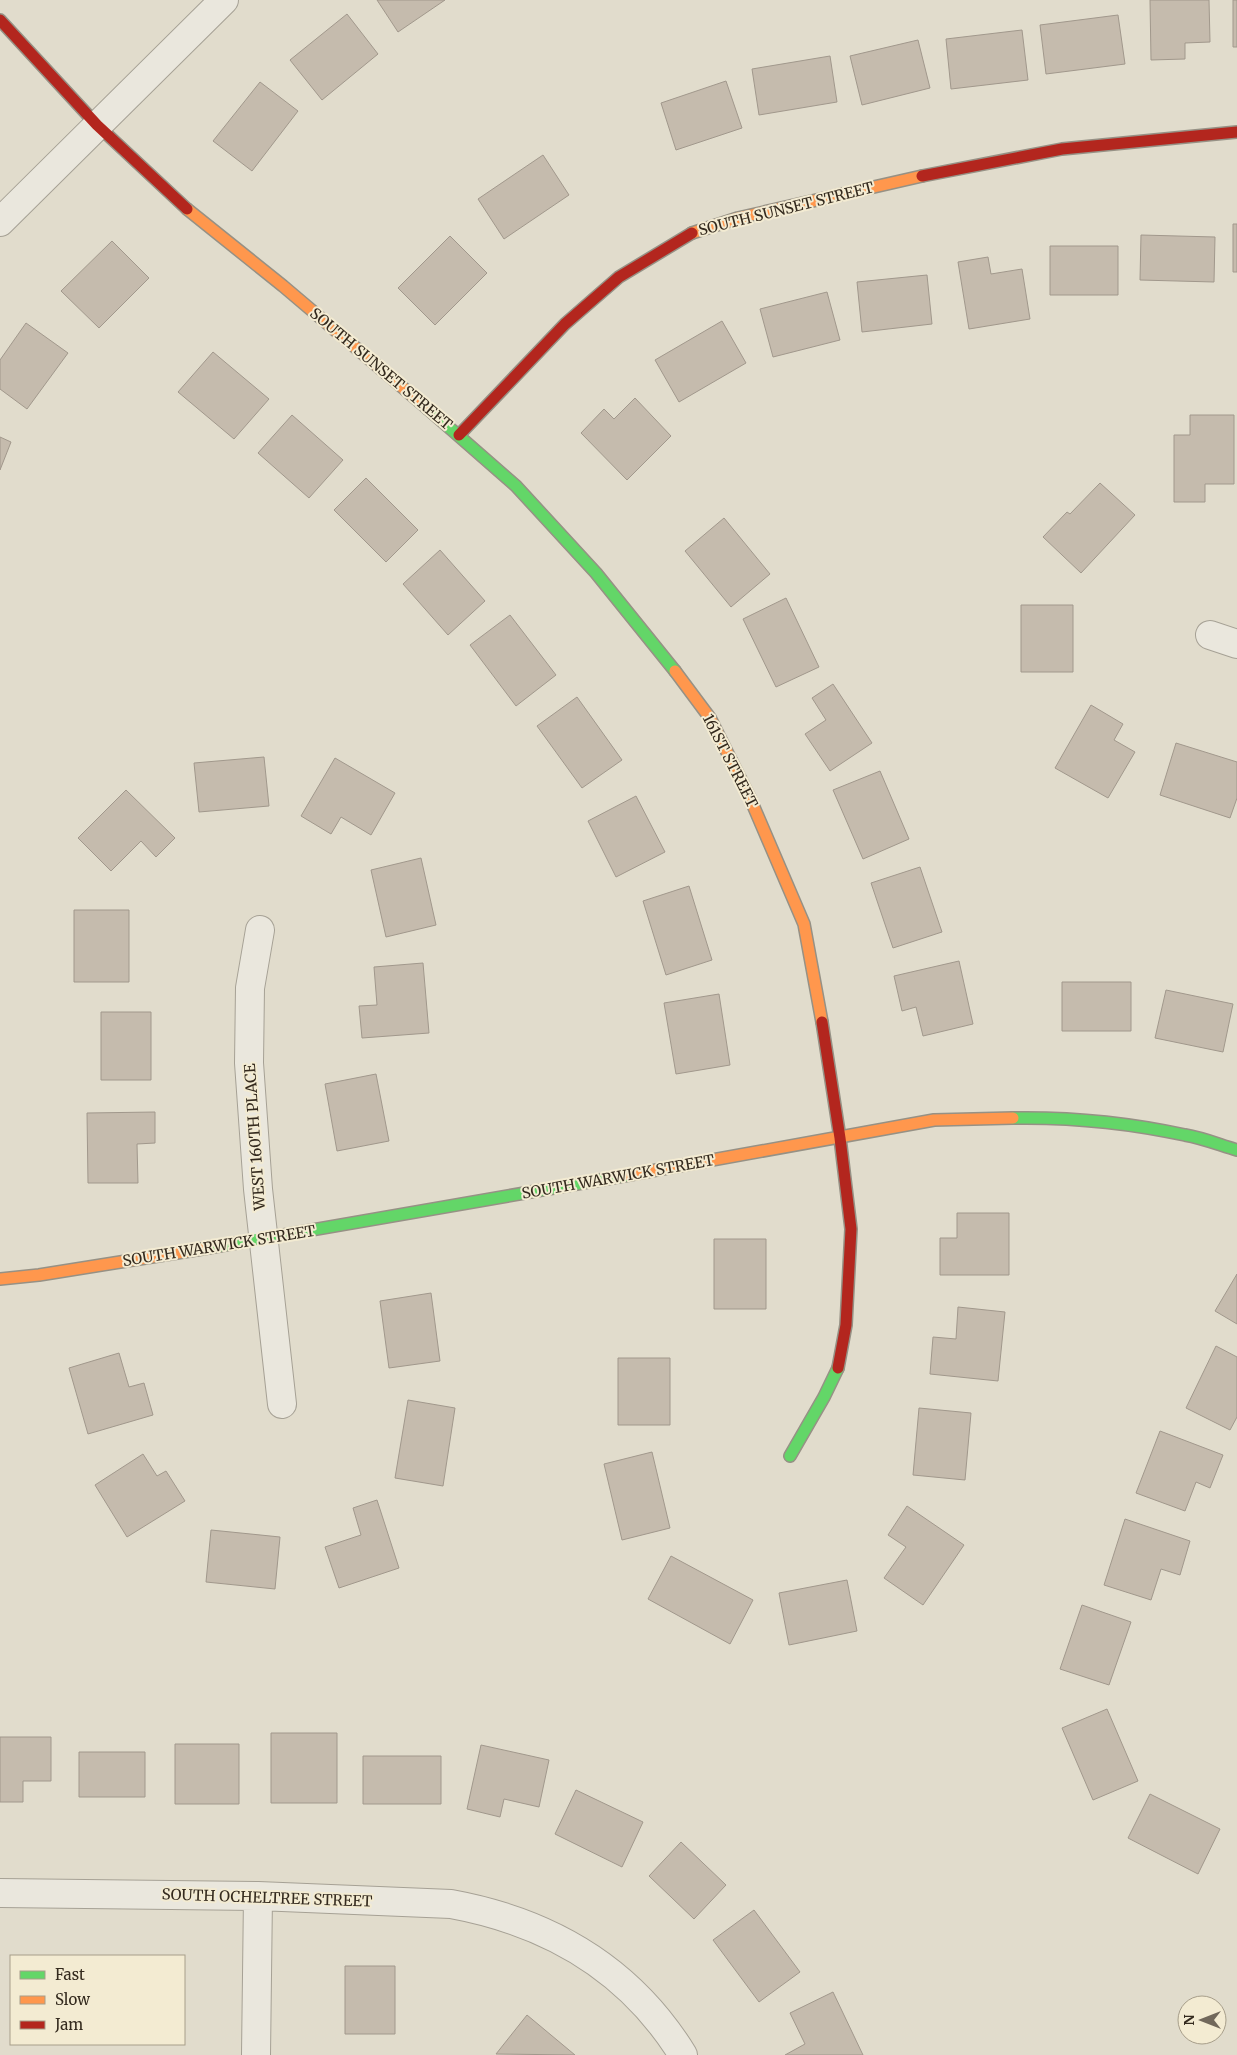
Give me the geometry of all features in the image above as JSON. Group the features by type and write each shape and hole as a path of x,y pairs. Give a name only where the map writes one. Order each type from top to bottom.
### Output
{"street":[{"path":"0,222 224,0"},
{"name":"SOUTH SUNSET STREET","path":"0,20 97,125 186,208 283,286 459,435 565,324 620,277 687,234 738,218 791,205 957,168 1062,149 1237,132"},
{"name":"161ST STREET","path":"459,435 516,486 596,573 657,648 710,718 750,798 804,924 820,1008 840,1138 851,1229 846,1325 838,1367 790,1456"},
{"path":"1210,635 1237,644"},
{"name":"WEST 160TH PLACE","path":"260,930 250,988 250,1063 258,1189 282,1404"},
{"name":"SOUTH WARWICK STREET","path":"0,1279 39,1275 264,1239 934,1120 1035,1118 1130,1125 1187,1135 1237,1150"},
{"name":"SOUTH OCHELTREE STREET","path":"0,1893 258,1896 451,1904 482,1910 531,1927 567,1943 606,1969 641,2000 674,2040 683,2055"},
{"path":"256,2055 258,1896"}],"building":[{"path":"377,0 445,0 398,32"},
{"path":"1150,0 1209,0 1210,42 1185,43 1185,59 1151,60"},
{"path":"1233,0 1237,0 1237,47 1233,47"},
{"path":"347,14 378,54 322,100 290,60"},
{"path":"1118,15 1125,64 1046,74 1040,25"},
{"path":"1022,30 1028,80 951,89 946,39"},
{"path":"918,40 930,88 862,105 850,56"},
{"path":"830,56 837,102 759,115 752,69"},
{"path":"726,81 742,128 676,150 661,103"},
{"path":"260,82 298,111 252,171 213,141"},
{"path":"543,155 569,195 504,239 478,199"},
{"path":"1233,224 1237,224 1237,272 1233,272"},
{"path":"1141,235 1215,237 1214,282 1140,280"},
{"path":"450,236 487,273 435,325 398,288"},
{"path":"112,241 149,278 99,328 61,291"},
{"path":"1050,246 1118,246 1118,295 1050,295"},
{"path":"988,257 991,274 1022,269 1030,319 969,329 958,262"},
{"path":"927,275 932,324 862,332 857,282"},
{"path":"827,292 840,340 773,357 760,309"},
{"path":"722,321 746,363 679,402 655,360"},
{"path":"26,323 68,353 27,409 0,389 0,360"},
{"path":"213,352 269,399 234,439 178,392"},
{"path":"635,398 671,436 627,480 581,433 604,409 614,419"},
{"path":"292,415 343,460 309,498 258,453"},
{"path":"1190,415 1234,415 1234,484 1205,484 1205,502 1174,502 1174,435 1190,435"},
{"path":"0,437 11,442 0,470"},
{"path":"366,478 418,530 386,562 334,510"},
{"path":"1100,483 1135,515 1081,573 1043,537 1067,512 1070,514"},
{"path":"724,518 770,574 731,607 685,551"},
{"path":"440,550 485,601 448,635 403,584"},
{"path":"786,598 819,667 776,687 743,619"},
{"path":"1021,605 1073,605 1073,672 1021,672"},
{"path":"510,615 556,675 516,706 470,645"},
{"path":"833,684 872,743 830,771 805,734 826,720 812,698"},
{"path":"577,697 622,760 582,788 537,726"},
{"path":"1091,705 1123,724 1114,740 1135,752 1108,798 1055,768"},
{"path":"1176,743 1237,762 1237,798 1230,818 1160,795"},
{"path":"264,757 269,806 199,812 194,763"},
{"path":"335,758 395,793 371,835 341,817 331,834 301,816"},
{"path":"880,771 909,839 863,859 833,790"},
{"path":"126,790 175,838 156,857 141,841 111,871 78,838"},
{"path":"636,796 665,852 616,877 588,821"},
{"path":"421,858 436,925 386,937 371,870"},
{"path":"920,867 942,932 893,948 871,883"},
{"path":"689,886 712,960 666,975 643,901"},
{"path":"74,910 129,910 129,982 74,982"},
{"path":"959,961 973,1024 923,1036 916,1007 902,1011 894,976"},
{"path":"423,963 429,1033 362,1038 359,1006 377,1005 374,967"},
{"path":"1062,982 1131,982 1131,1031 1062,1031"},
{"path":"1166,990 1233,1004 1223,1052 1155,1038"},
{"path":"719,994 730,1065 676,1074 664,1003"},
{"path":"101,1012 151,1012 151,1080 101,1080"},
{"path":"376,1074 389,1141 337,1151 325,1084"},
{"path":"155,1112 155,1143 137,1144 138,1183 88,1183 87,1113"},
{"path":"957,1213 1009,1213 1009,1275 940,1275 940,1238 957,1238"},
{"path":"714,1239 766,1239 766,1309 714,1309"},
{"path":"1237,1274 1237,1324 1215,1311"},
{"path":"431,1293 440,1361 389,1368 380,1301"},
{"path":"958,1307 1005,1312 998,1381 930,1374 933,1337 956,1339"},
{"path":"1216,1346 1237,1357 1237,1417 1230,1430 1186,1408"},
{"path":"119,1353 129,1387 144,1383 153,1415 88,1434 69,1368"},
{"path":"618,1358 670,1358 670,1425 618,1425"},
{"path":"408,1400 455,1408 443,1486 395,1478"},
{"path":"919,1408 971,1413 965,1480 913,1475"},
{"path":"1160,1431 1223,1455 1210,1488 1196,1482 1185,1511 1136,1493"},
{"path":"652,1452 670,1528 622,1540 604,1464"},
{"path":"143,1454 157,1476 166,1471 185,1501 127,1537 95,1485"},
{"path":"377,1500 399,1568 339,1588 325,1547 361,1535 353,1508"},
{"path":"907,1506 964,1545 923,1605 884,1578 906,1547 888,1535"},
{"path":"1125,1519 1190,1541 1180,1575 1161,1569 1151,1600 1104,1585"},
{"path":"211,1530 280,1537 275,1589 206,1582"},
{"path":"671,1556 753,1600 730,1644 648,1599"},
{"path":"847,1580 857,1631 789,1645 779,1593"},
{"path":"1082,1605 1131,1622 1109,1685 1060,1669"},
{"path":"1107,1709 1138,1781 1093,1800 1062,1728"},
{"path":"271,1733 337,1733 337,1803 271,1803"},
{"path":"0,1737 51,1737 51,1781 23,1781 23,1802 0,1802"},
{"path":"175,1744 239,1744 239,1804 175,1804"},
{"path":"481,1745 549,1760 539,1807 504,1799 500,1817 467,1809"},
{"path":"79,1752 145,1752 145,1797 79,1797"},
{"path":"363,1756 441,1756 441,1804 363,1804"},
{"path":"576,1790 643,1822 622,1867 555,1834"},
{"path":"1150,1794 1220,1829 1198,1874 1128,1838"},
{"path":"681,1842 726,1885 694,1919 649,1876"},
{"path":"754,1910 800,1972 759,2002 713,1940"},
{"path":"345,1966 395,1966 395,2034 345,2034"},
{"path":"833,1992 863,2055 785,2055 805,2044 790,2013"},
{"path":"527,2015 575,2055 496,2054"}],"traffic: fast":[{"path":"428,409 516,486 596,573 675,671"},
{"path":"1013,1118 1078,1120 1143,1127 1198,1138 1237,1150"},
{"path":"202,1249 629,1175"},
{"path":"790,1456 824,1397 838,1368"}],"traffic: slow":[{"path":"692,233 738,218 922,176"},
{"path":"187,209 283,286 428,409"},
{"path":"675,671 710,718 750,798 804,924 822,1022"},
{"path":"629,1175 934,1120 1013,1118"},
{"path":"0,1279 39,1275 202,1249"}],"traffic: jam":[{"path":"0,20 97,125 187,209"},
{"path":"922,176 1062,149 1237,132"},
{"path":"459,435 565,324 619,277 692,233"},
{"path":"822,1022 840,1138 851,1229 846,1325 838,1368"}]}
